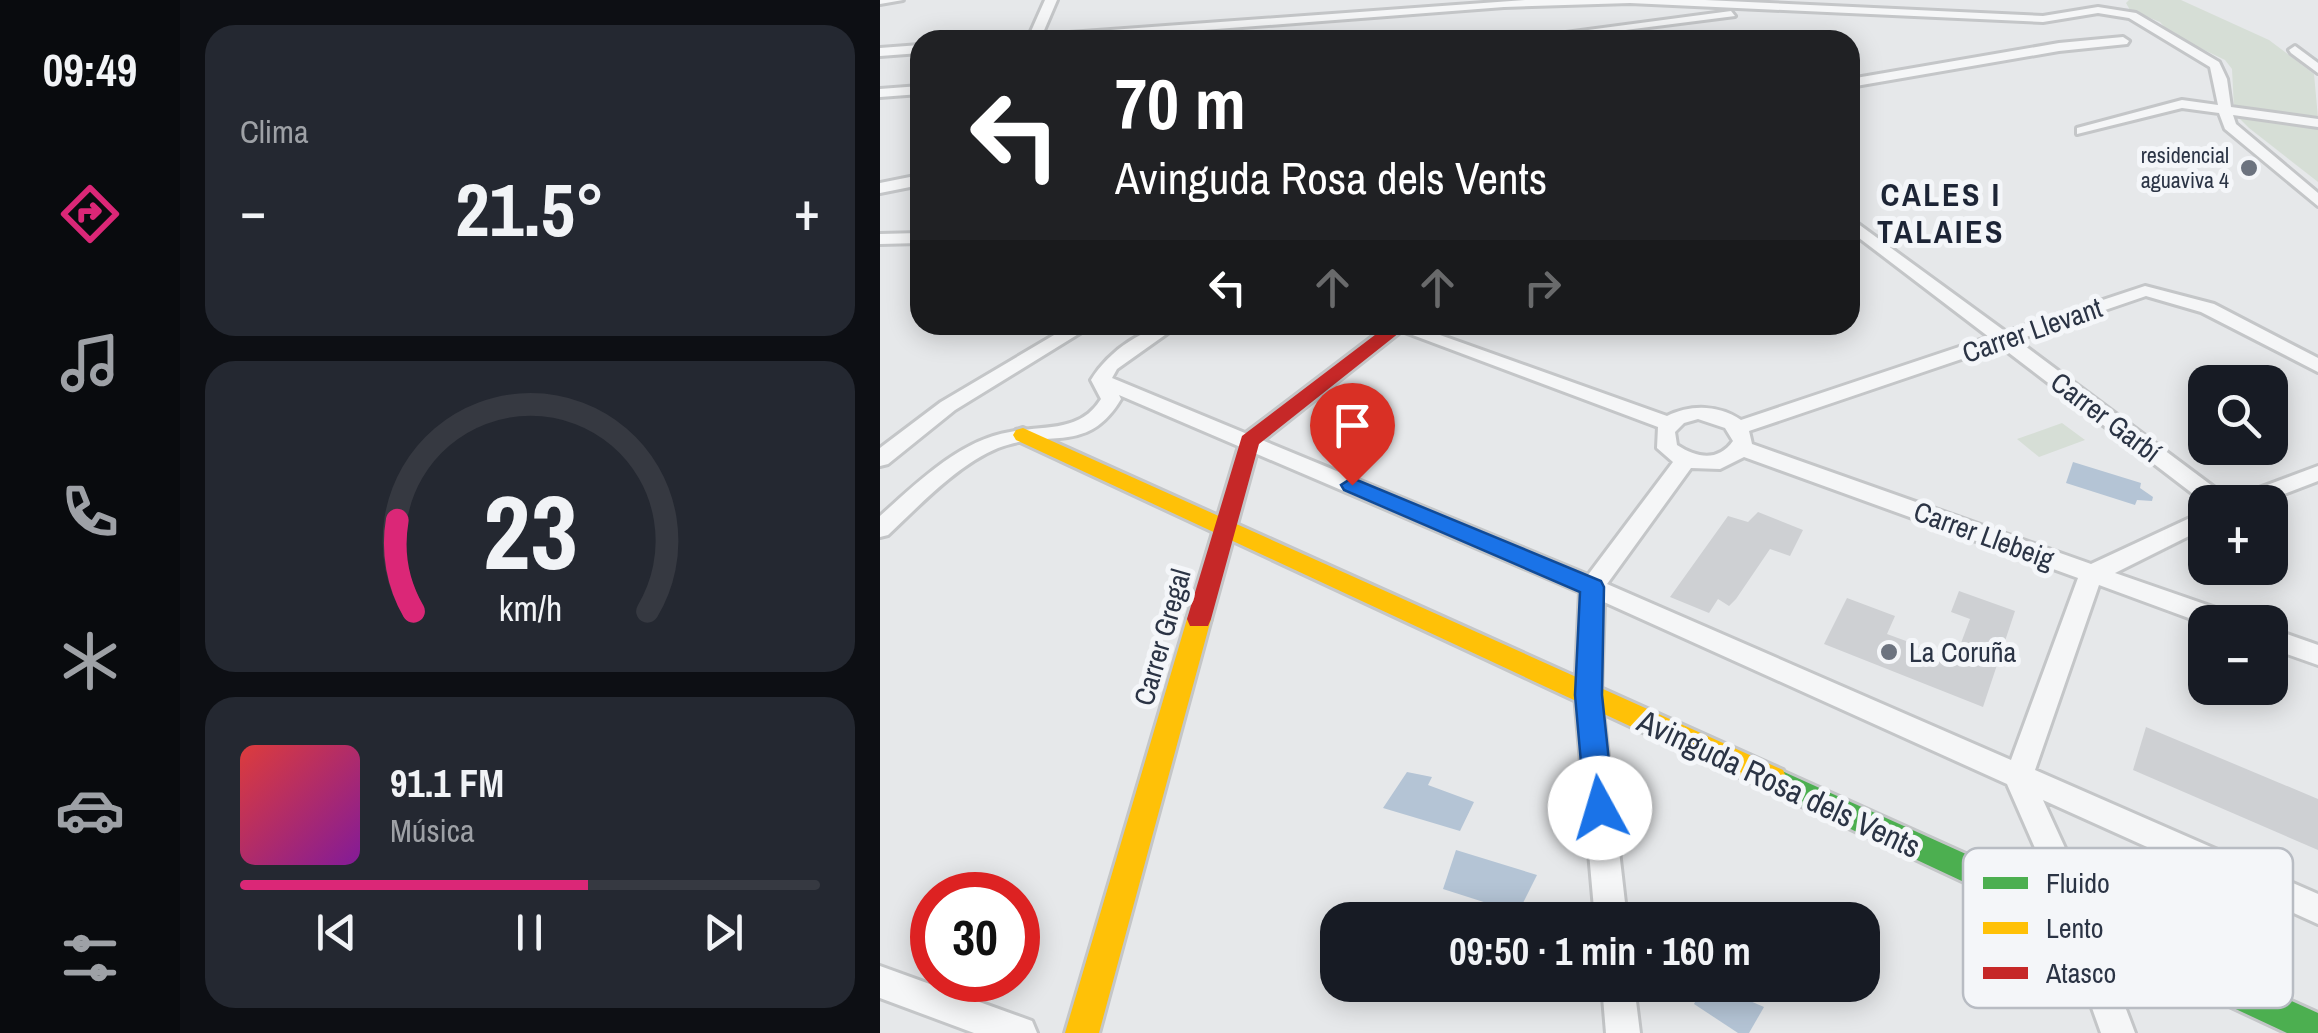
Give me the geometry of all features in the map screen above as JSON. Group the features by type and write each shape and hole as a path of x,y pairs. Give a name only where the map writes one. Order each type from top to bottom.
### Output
{"street":[{"path":"880,1 897,0"},
{"path":"1038,30 1051,0"},
{"path":"1153,30 1518,0"},
{"path":"1500,2 1630,0 1709,2 1729,8 1794,6 2043,20 2065,22 2081,34 2141,37 2193,51 2220,72 2222,110 2230,126 2318,201"},
{"path":"1709,2 1719,7 1721,12 1715,16"},
{"path":"2065,22 2072,5 2105,6 2126,14 2141,37"},
{"path":"1599,30 1715,16 1729,8"},
{"path":"1688,19 1700,30"},
{"path":"2058,48 2081,34"},
{"path":"1860,81 2141,37"},
{"path":"880,52 910,50"},
{"path":"2295,50 2318,69"},
{"path":"880,93 910,91"},
{"path":"2082,131 2182,104 2318,123"},
{"path":"880,188 910,182"},
{"name":"Carrer Garbí","path":"1860,230 2196,485"},
{"path":"880,239 910,238"},
{"name":"Carrer Llevant","path":"1739,438 2004,339 2154,291 2171,294 2277,342 2318,366"},
{"path":"880,459 948,406 1067,335"},
{"path":"1101,380 1110,365 1155,335"},
{"path":"1249,441 1384,335"},
{"path":"1425,335 1670,424"},
{"path":"880,529 968,457 996,441 1023,434 1057,435 1100,418 1111,399 1101,380"},
{"path":"1101,380 1592,587 2178,848"},
{"path":"1698,413 1721,417 1739,438 1719,462 1686,460 1668,448 1665,431 1670,424 1698,413"},
{"name":"Avinguda Rosa dels Vents","path":"1023,434 1225,524 1963,870"},
{"name":"Carrer Llebeig","path":"1739,438 2188,608"},
{"name":"Carrer Gregal","path":"1082,1033 1249,441"},
{"path":"1609,902 1588,695 1592,587 1686,460"},
{"path":"2287,485 2318,473"},
{"path":"2047,848 2018,778 2091,574 2188,527"},
{"path":"2288,644 2318,655"},
{"path":"2293,898 2318,909"},
{"path":"880,982 1020,1033"},
{"path":"1620,1002 1623,1033"},
{"path":"2109,1008 2118,1033"},
{"name":"Avinguda Rosa dels Vents","path":"2268,1008 2318,1030"}],"shaded area":[{"path":"2181,0 2269,40 2314,74 2318,118 2234,108 2232,69 2225,60 2171,34 2160,22 2130,10 2126,3"},
{"path":"2239,118 2318,128 2318,182 2249,128"},
{"path":"2062,423 2085,440 2039,457 2017,439"}],"water":[{"path":"2073,462 2141,483 2140,488 2153,497 2152,501 2137,500 2135,505 2066,483"},
{"path":"1407,772 1432,777 1428,785 1474,802 1460,831 1383,808"},
{"path":"1456,850 1537,875 1524,902 1484,902 1443,889"},
{"path":"1752,1002 1764,1007 1749,1033 1738,1033 1694,1004"}],"building":[{"path":"1758,512 1803,530 1790,556 1770,549 1736,599 1729,606 1718,599 1709,613 1670,597 1728,516 1748,522"},
{"name":"La Coruña","path":"1959,591 2015,611 1983,707 1824,644 1847,598 1895,616 1887,634 1955,659 1970,619 1951,612"},
{"path":"2146,727 2318,799 2318,850 2133,770"}],"traffic: fast":[{"path":"1773,779 1963,867"},
{"path":"2270,1008 2318,1030"}],"traffic: slow":[{"path":"1023,435 1773,779"},
{"path":"1082,1033 1199,619"}],"traffic: jam":[{"path":"1199,619 1249,441 1387,335"}],"place":[{"name":"residencial aguaviva 4","path":"2249,168"},
{"name":"La Coruña","path":"1889,652"}],"district":[{"name":"CALES I TALAIES","path":"1941,214"}],"route":[{"path":"1352,485 1592,587 1588,695 1600,808"}]}
